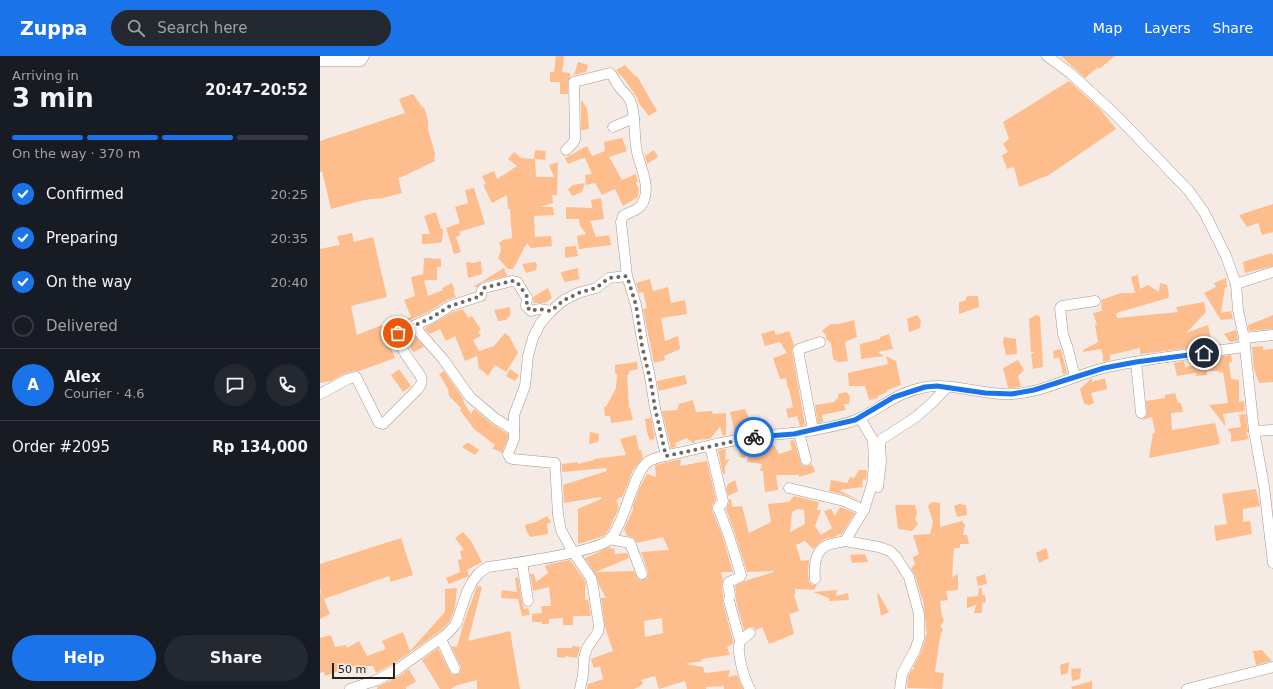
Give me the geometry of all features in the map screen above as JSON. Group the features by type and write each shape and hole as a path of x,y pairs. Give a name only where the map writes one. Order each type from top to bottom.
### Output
{"street":[{"path":"320,61 361,61 364,56"},
{"path":"1047,56 1070,73 1116,115 1193,195 1204,212 1226,256 1236,284 1254,431 1264,486 1273,563"},
{"path":"566,150 575,139 573,84 575,81 610,73 629,100 634,118 637,152 644,178 644,201 639,207 621,218 627,276 636,305 642,346 666,456"},
{"path":"613,127 634,118"},
{"path":"1236,284 1273,272"},
{"path":"580,689 584,658 587,648 599,628 592,583 588,572 573,552 561,530 558,515 555,463 513,459 510,458 508,454 514,439 513,419 525,386 526,363 531,344 540,324 551,311 564,300 581,292 596,288 609,278 627,276"},
{"path":"320,394 348,379 355,377 374,416 379,423 383,424 418,389 422,383 420,375 411,363 397,337 398,333 450,306 481,296 484,288 512,281 517,282 526,295 528,300 526,306 528,309 531,311 539,309 551,311"},
{"path":"1075,377 1063,334 1060,308 1062,306 1095,301"},
{"path":"416,325 420,333 443,359 470,397 496,419 514,430"},
{"path":"350,689 377,680 398,669 441,638 456,624 467,592 476,576 484,569 599,546 610,539 618,528 643,466 648,461 754,437 799,433 860,418 894,397 905,392 925,387 937,386 985,393 1012,394 1034,390 1104,368 1244,342 1273,335"},
{"path":"813,430 798,351 799,349 820,342"},
{"path":"1136,362 1141,413"},
{"path":"877,489 881,462 880,443 882,439 920,413 946,387"},
{"path":"844,542 864,510 871,492 874,464 872,438 860,418"},
{"path":"1254,431 1273,430"},
{"path":"799,433 806,460"},
{"path":"710,446 723,501 718,508 732,542 741,575 740,577 729,582 729,601 740,641 739,646 743,670 750,689"},
{"path":"789,488 844,501 864,510"},
{"path":"610,539 630,543 642,574"},
{"path":"814,579 814,564 820,551 829,544 844,542 879,547 890,551 896,557 909,577 919,614 919,638 915,650 902,674 900,689"},
{"path":"522,562 528,601"},
{"path":"740,641 750,633"},
{"path":"441,638 455,669"},
{"path":"1187,689 1273,667"}],"building":[{"path":"556,56 564,56 562,72 570,73 568,94 560,94 560,82 550,82 550,72 554,72"},
{"path":"1061,56 1115,56 1085,78"},
{"path":"578,62 588,65 586,72 574,75"},
{"path":"625,65 635,76 637,76 657,111 649,116 638,102 638,99 625,80 616,70"},
{"path":"1069,81 1099,108 1116,129 1049,175 1019,187 1014,167 1007,169 1002,155 1008,152 1003,144 1009,139 1003,122"},
{"path":"413,94 423,108 424,107 428,120 428,130 435,153 435,161 398,178 402,193 383,198 364,200 331,209 322,171 320,172 320,141 405,113 399,99"},
{"path":"581,101 587,108 589,129 581,130"},
{"path":"622,138 627,151 609,157 622,180 636,174 638,182 636,183 639,189 637,200 636,198 623,206 615,189 602,195 595,183 586,185 585,175 592,174 585,158 568,164 565,158 587,146 592,156 605,151 604,142"},
{"path":"535,150 546,151 545,160 535,159 536,177 554,177 549,165 558,162 557,195 552,195 553,203 540,207 553,207 554,215 534,216 535,237 551,236 552,246 531,248 527,243 513,269 508,269 498,258 501,250 499,242 512,238 510,209 508,209 507,195 492,203 483,185 486,184 482,176 494,171 497,179 517,166 508,159 514,152 521,158 534,159"},
{"path":"654,150 658,157 647,164 645,156"},
{"path":"585,183 582,192 572,196 568,189 573,185"},
{"path":"474,188 485,224 459,232 461,235 456,237 461,252 454,254 446,228 460,223 455,207 468,203 465,190"},
{"path":"601,198 604,219 590,221 596,237 609,235 611,245 579,249 577,236 586,234 580,226 579,219 566,219 566,207 592,208 591,200"},
{"path":"1273,204 1273,232 1262,235 1258,223 1247,227 1239,215"},
{"path":"436,212 441,229 443,229 442,242 422,244 422,234 430,234 424,216"},
{"path":"352,233 354,242 373,237 387,297 351,306 357,335 382,325 395,358 359,371 346,373 331,381 320,383 320,249 340,245 337,236"},
{"path":"576,246 578,256 565,258 565,247"},
{"path":"1271,253 1273,255 1273,266 1245,273 1243,262"},
{"path":"424,258 441,259 441,267 437,267 437,280 424,280 428,296 443,290 442,288 452,283 456,297 447,300 428,312 399,325 397,322 411,317 404,300 415,296 411,277 423,274 423,276"},
{"path":"481,261 482,274 468,278 466,262 474,263"},
{"path":"536,262 536,270 526,273 522,264"},
{"path":"504,268 507,276 482,282 477,287 473,287"},
{"path":"578,268 578,275 580,279 565,282 561,272"},
{"path":"1138,275 1140,289 1148,285 1159,292 1160,283 1167,285 1169,296 1168,298 1116,313 1117,318 1178,312 1176,307 1204,302 1206,312 1186,333 1208,325 1211,339 1198,342 1198,347 1140,354 1140,348 1110,355 1110,360 1103,362 1101,349 1083,352 1083,350 1098,342 1095,325 1097,324 1093,313 1102,311 1101,300 1121,293 1135,293 1131,277"},
{"path":"1226,278 1227,287 1225,287 1221,313 1231,311 1233,319 1221,320 1204,293 1216,287 1214,283"},
{"path":"650,279 653,291 668,287 671,303 685,300 687,314 661,318 665,341 678,336 680,349 664,356 665,360 654,363 643,309 647,308 643,292 639,293 636,283"},
{"path":"548,288 552,298 545,303 534,303 533,297"},
{"path":"967,296 978,296 979,307 959,314 959,302 965,301"},
{"path":"510,307 510,316 506,320 498,321 494,310"},
{"path":"463,309 468,318 472,316 481,330 478,332 481,336 473,340 479,351 494,346 505,333 509,336 518,353 506,372 495,365 488,376 479,369 477,356 465,361 455,336 446,341 440,329 430,334 425,329 453,312"},
{"path":"917,315 921,320 920,328 909,332 907,319"},
{"path":"1037,315 1040,317 1043,367 1033,369 1031,354 1035,352 1031,352 1029,319"},
{"path":"1273,315 1273,329 1249,331 1248,325"},
{"path":"854,320 857,337 845,342 848,361 838,362 833,359 831,343 826,339 826,335 822,331 830,324 839,324"},
{"path":"774,330 776,335 789,331 794,345 792,351 805,425 800,426 797,416 788,418 786,409 793,407 789,389 786,378 780,379 773,358 787,353 780,342 765,346 761,334"},
{"path":"1236,330 1238,341 1230,342 1224,334"},
{"path":"413,333 424,347 413,352 405,337"},
{"path":"889,334 893,349 877,352 884,356 861,359 860,344 880,339 880,337"},
{"path":"1004,337 1016,339 1017,354 1006,355 1003,342"},
{"path":"1263,346 1263,350 1273,349 1273,382 1259,383 1254,369 1252,347"},
{"path":"1061,349 1067,373 1063,374 1059,357 1054,359 1053,351"},
{"path":"1231,355 1232,362 1229,363 1231,379 1239,380 1239,402 1244,401 1245,411 1223,414 1226,427 1209,405 1228,403 1223,372 1219,373 1219,371 1207,371 1207,375 1196,376 1196,373 1177,376 1174,363 1184,361 1185,367 1207,362 1206,359 1208,358"},
{"path":"886,356 896,361 901,385 887,390 887,392 878,396 878,398 869,400 865,386 849,386 848,373 888,364"},
{"path":"1018,360 1024,370 1018,376 1021,387 1008,388 1003,368"},
{"path":"637,362 638,369 629,371 629,374 627,375 629,408 633,420 611,423 610,416 605,416 604,407 606,407 616,388 617,374 615,373 615,365"},
{"path":"399,369 411,386 403,392 391,375"},
{"path":"510,369 519,375 515,381 506,376"},
{"path":"444,371 464,400 463,401 471,414 474,409 492,424 508,434 508,438 502,453 492,449 495,445 474,429 460,410 461,408 449,396 448,389 439,374"},
{"path":"685,375 687,384 659,391 657,381"},
{"path":"1092,378 1092,382 1105,378 1107,389 1091,393 1094,403 1089,405 1084,404 1080,389"},
{"path":"846,392 850,396 849,404 844,404 846,410 822,415 823,422 818,423 815,405 835,402 838,398 838,394"},
{"path":"1175,393 1178,403 1181,403 1183,412 1171,413 1172,430 1215,423 1220,444 1149,458 1153,433 1155,433 1152,417 1142,420 1147,415 1146,401 1165,398 1165,395"},
{"path":"693,400 696,412 712,411 713,414 726,413 726,435 723,436 720,427 710,439 695,440 693,443 687,438 675,443 676,447 671,448 662,411 677,410 679,404"},
{"path":"745,409 749,418 751,417 752,427 735,433 730,412"},
{"path":"1246,414 1248,432 1246,432 1249,439 1231,442 1231,434 1227,429 1241,427 1239,415"},
{"path":"651,418 655,439 650,440 645,419"},
{"path":"590,432 599,434 598,442 589,444"},
{"path":"636,435 639,450 641,450 643,458 633,470 623,496 616,500 619,508 609,529 605,535 578,544 578,509 601,499 601,497 564,503 563,485 607,471 606,468 562,472 562,464 578,462 578,464 594,459 626,455 620,439"},
{"path":"794,440 801,464 807,466 812,464 815,472 799,477 799,475 776,475 778,490 765,492 763,471 760,471 762,464 747,462 748,456 741,458 738,446 755,443 756,447 774,445 779,454 792,450 790,441"},
{"path":"467,443 479,450 475,455 462,447"},
{"path":"726,449 725,460 730,459 725,466 725,474 723,474 718,450"},
{"path":"681,459 680,466 707,461 716,500 712,505 712,510 722,535 733,572 721,572 723,580 723,603 733,644 727,647 730,655 701,659 702,661 685,664 703,667 705,673 730,670 728,677 737,675 743,689 724,689 724,686 706,687 706,689 687,689 685,681 659,689 655,676 641,680 643,684 634,689 587,689 588,684 603,679 600,666 594,668 591,659 613,651 605,627 601,598 606,598 599,585 596,575 585,558 610,547 611,549 614,548 615,554 627,553 629,558 596,572 634,571 638,579 641,580 647,578 648,572 641,552 669,550 663,537 637,543 634,538 627,536 624,529 633,510 633,505 640,487 647,474 656,477 655,465","holes":["662,618 663,633 645,637 644,621"]},
{"path":"859,470 867,470 866,480 863,479 863,487 839,490 860,501 846,495 829,491 831,480 847,483 850,477 854,478"},
{"path":"735,480 738,491 728,496 726,488 728,484"},
{"path":"1256,489 1260,506 1243,509 1243,522 1250,521 1252,534 1216,541 1214,526 1227,524 1222,494"},
{"path":"794,496 819,502 817,510 821,510 815,526 821,535 832,528 824,511 831,509 835,516 840,507 855,513 841,535 839,534 835,537 825,539 813,549 805,541 796,545 801,561 809,560 809,582 812,585 817,585 814,590 795,589 794,595 799,611 789,614 794,634 769,644 762,627 756,630 753,627 749,627 744,630 736,601 735,586 774,571 747,572 726,509 729,499 731,499 732,507 742,506 749,533 771,522 768,504 789,502","holes":["797,509 804,510 805,524 790,532 792,512"]},
{"path":"932,502 940,503 940,527 962,521 965,525 963,535 967,535 969,544 960,544 960,548 954,548 952,577 958,574 958,590 946,591 948,600 940,601 944,620 940,627 943,629 940,637 935,672 944,673 942,689 907,688 908,676 912,669 914,670 913,667 921,652 926,634 927,635 923,599 915,575 911,569 915,564 913,557 919,554 913,535 930,534 933,522 928,506"},
{"path":"959,504 966,505 967,515 957,517 954,506"},
{"path":"895,505 915,505 917,513 915,519 918,524 912,531 898,529"},
{"path":"547,516 551,522 547,524 548,534 530,537 525,525 536,522"},
{"path":"463,532 471,541 482,562 467,570 469,576 449,584 446,578 460,572 458,560 462,559 460,551 464,550 455,538"},
{"path":"401,538 413,575 391,582 389,576 324,599 330,614 320,619 320,591 323,598 320,588 320,564"},
{"path":"1046,548 1049,558 1039,563 1036,553"},
{"path":"865,554 868,562 852,563 850,555"},
{"path":"570,560 585,581 585,600 588,599 591,616 573,616 573,625 563,625 563,618 549,619 549,624 532,622 532,614 542,613 541,606 551,606 549,587 533,591 530,574 534,574 536,582 548,573 545,566"},
{"path":"985,574 987,584 978,586 976,577"},
{"path":"518,577 524,609 528,608 530,615 522,616 518,599 501,598 502,590 517,592 515,578"},
{"path":"477,586 482,587 468,641 510,631 520,689 477,689 477,680 455,686 451,689 440,689 422,660 438,648 451,674 455,675 460,673 461,667 451,646 457,647"},
{"path":"457,588 455,608 450,621 443,629 395,663 376,673 373,666 353,666 325,676 324,672 320,673 320,638 331,635 335,647 346,645 347,648 359,641 367,656 386,649 382,641 403,632 410,651 445,612 445,589"},
{"path":"979,588 982,588 982,595 985,595 986,602 982,603 982,613 974,613 976,605 967,608 967,597 978,596"},
{"path":"837,590 836,596 848,593 849,600 829,601 829,598 813,592"},
{"path":"878,593 889,612 881,616 877,594"},
{"path":"572,646 580,647 577,658 565,656 565,658 557,657 557,648 572,648"},
{"path":"1262,650 1272,661 1256,665 1253,651"},
{"path":"1069,662 1068,673 1061,675 1060,665"},
{"path":"1081,668 1080,679 1072,681 1071,669"},
{"path":"409,669 416,682 406,687 406,689 377,689 377,687 401,675"},
{"path":"1092,681 1092,689 1072,689 1071,687"}],"way so far":[{"path":"398,333 431,318 450,306 481,296 484,288 512,281 515,281 520,285 528,298 526,304 528,309 531,311 539,309 551,311 574,294 596,288 609,278 627,276 636,305 642,346 650,377 655,408 666,456 754,437"}],"route":[{"path":"754,437 794,434 855,420 894,397 905,392 925,387 937,386 985,393 1021,393 1060,383 1104,368 1204,353"}]}
